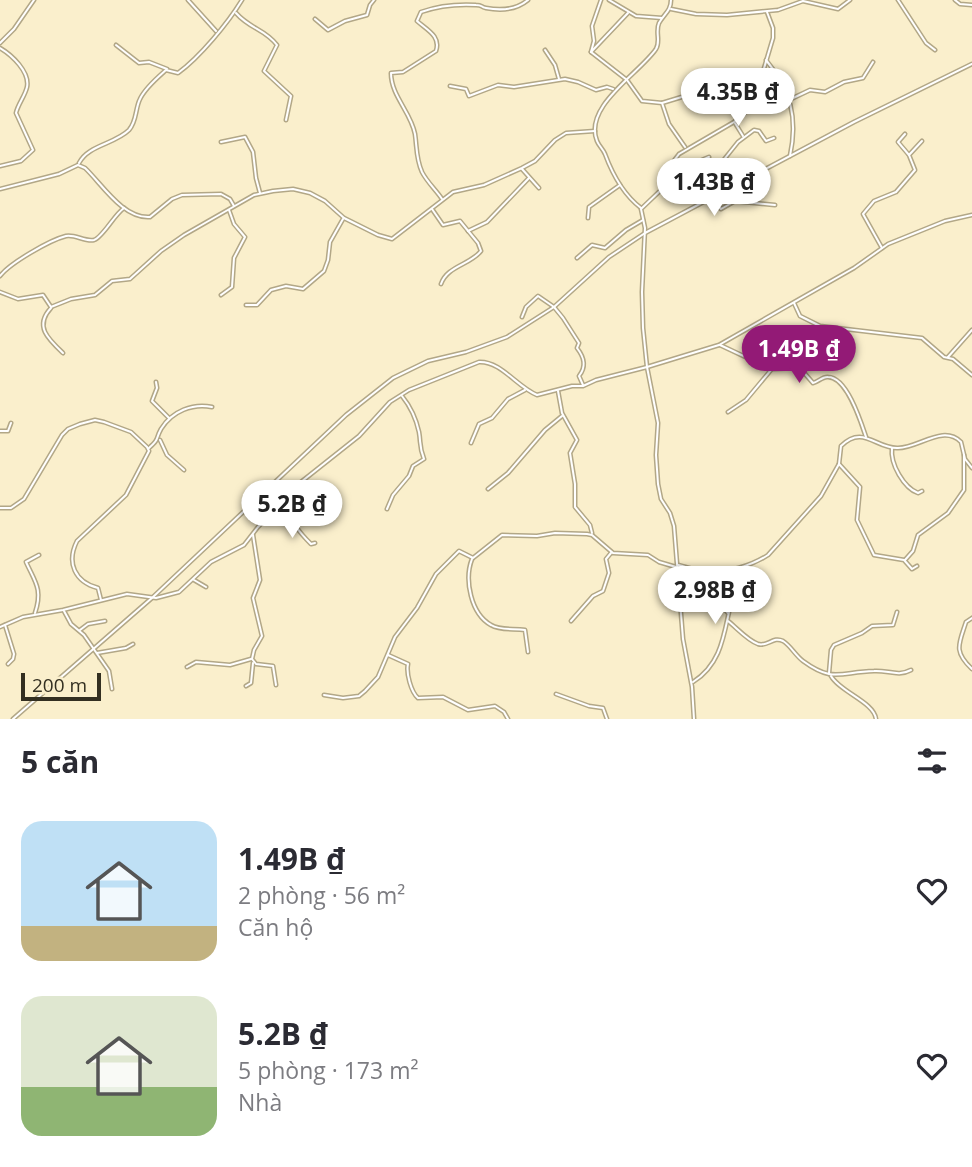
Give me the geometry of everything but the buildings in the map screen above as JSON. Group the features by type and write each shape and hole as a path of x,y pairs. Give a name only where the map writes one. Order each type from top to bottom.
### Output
{"street":[{"path":"0,43 14,29 34,0"},
{"path":"188,0 217,32"},
{"path":"116,45 139,63 146,62 164,66 175,73 180,72 197,57 242,0"},
{"path":"314,19 327,30 345,21 367,15 374,0"},
{"path":"443,199 423,174 416,156 415,133 407,112 398,100 391,73 402,72 436,51 438,43 435,36 417,21 421,12 440,7 477,5 486,8 518,8 528,0"},
{"path":"591,52 594,41 592,29 601,0"},
{"path":"609,0 641,17 663,19"},
{"path":"671,0 670,9 658,27 658,46 645,63 614,90 602,108 596,131 597,141 621,185 642,209 645,233 642,304 647,367 658,423 656,455 660,496 674,526 683,639 692,683 694,719"},
{"path":"670,9 721,15 786,9 803,1 836,9 850,0"},
{"path":"898,0 926,43 935,50"},
{"path":"955,0 960,4 972,5"},
{"path":"235,12 246,24 265,33 277,45 264,71 290,96 286,120"},
{"path":"591,52 629,12"},
{"path":"642,209 661,191 668,167 686,148 734,122 751,106 773,32 767,12"},
{"path":"0,48 9,53 27,79 25,94 16,111 33,150 21,161 0,166"},
{"path":"545,50 560,79"},
{"path":"591,52 627,80 642,101 662,103 685,96 724,76"},
{"path":"766,60 777,74 790,100 795,125 790,156"},
{"path":"790,100 811,90 825,92 844,82 863,78 873,62"},
{"path":"13,719 153,597 368,396 428,361 466,352 507,337 554,307 609,257 645,233 972,64"},
{"path":"0,188 59,174 79,165 80,160 94,149 108,144 131,128 141,96 168,70"},
{"path":"450,86 466,89 471,96 498,85 513,87 560,79 576,81 596,90 607,87 614,90"},
{"path":"662,103 669,124 686,148"},
{"path":"734,122 744,138"},
{"path":"722,162 744,138 756,130 765,141 774,138"},
{"path":"62,353 42,330 44,316 51,307 71,299 95,295 113,281 130,279 167,246 228,209 261,194 288,189 310,193 344,218 392,239 457,190 484,185 522,168 535,161 563,134 572,131 596,131"},
{"path":"883,248 863,214 874,201 896,192 915,170 909,155 898,142 905,134"},
{"path":"221,142 245,137 255,158 256,178 261,194"},
{"path":"909,155 922,141"},
{"path":"678,182 690,165 709,157"},
{"path":"79,165 125,207 139,216 149,217 176,196 226,196 234,206"},
{"path":"522,168 539,188"},
{"path":"666,177 688,186 697,195 714,201 721,209 735,201 775,205"},
{"path":"468,231 487,222 529,178"},
{"path":"588,218 589,207 621,185"},
{"path":"0,276 12,263 49,243 68,236 90,240 97,238 114,216 125,207"},
{"path":"431,208 443,225 458,221 478,243 481,253 462,266 453,268 442,279 441,284"},
{"path":"221,295 232,287 234,258 245,237 234,224 228,209"},
{"path":"0,627 34,615 127,594 153,597 179,592 218,557 242,548 319,466 359,436 385,406 401,395 482,361 492,363 537,395 572,386 583,386 719,345 883,248 945,221 972,215"},
{"path":"246,305 257,305 271,290 286,286 303,289 320,275 327,265 330,242 344,218"},
{"path":"577,258 592,245 605,248 643,219"},
{"path":"0,292 18,299 43,295 51,307"},
{"path":"522,317 526,307 538,296 554,307 579,343 578,348 584,360 583,371 579,376 583,386"},
{"path":"794,302 800,316 818,325 920,337 972,375"},
{"path":"947,358 972,330"},
{"path":"719,345 771,369 800,368 815,383 831,377 848,390 866,437"},
{"path":"728,412 746,401 771,369"},
{"path":"156,382 157,388 152,401 170,419"},
{"path":"471,443 479,424 492,418 508,398 526,389"},
{"path":"558,390 563,415 576,440 570,453 575,484 575,507 590,525 592,535"},
{"path":"387,509 393,495 409,476 413,466 424,459 419,448 419,431 412,410 401,395"},
{"path":"184,470 167,455 159,440 161,430 181,411 197,404 212,407"},
{"path":"488,489 508,473 545,430 563,415"},
{"path":"0,508 12,508 24,499 62,435 72,427 94,420 125,428 148,449 148,456 125,495 75,546 72,557 78,576 87,585 98,588 101,600"},
{"path":"0,431 8,431 11,424"},
{"path":"528,652 525,630 496,627 477,612 468,575 473,558 505,535 592,535 618,554 646,554 659,562 696,570 720,571 737,568 757,561 771,552 821,496 839,464 839,450 843,443 855,437 866,437 900,448 946,435 960,440 964,454 964,490 948,513 918,535 910,555 904,560"},
{"path":"148,449 159,440"},
{"path":"892,447 892,460 905,483 915,492 922,491"},
{"path":"964,454 972,468"},
{"path":"839,464 860,487 857,520 874,555 904,560 912,569 917,566"},
{"path":"282,503 290,508 290,519 297,529 311,544 315,543"},
{"path":"252,659 262,636 253,598 260,580 253,534"},
{"path":"324,695 340,698 360,696 378,677 398,631 425,596 436,574 459,551 473,558"},
{"path":"571,621 593,596 603,592 610,573 606,559 612,552"},
{"path":"34,615 37,581 26,562 39,555"},
{"path":"692,683 705,672 720,651 732,596 739,578 737,568"},
{"path":"696,570 704,586 729,614"},
{"path":"193,579 206,587"},
{"path":"63,610 110,671 112,689"},
{"path":"876,719 875,713 836,684 829,675 831,650 834,645 872,626 892,625 897,612"},
{"path":"972,618 966,622 958,646 962,660 972,669"},
{"path":"79,631 88,624 105,621"},
{"path":"728,621 755,643 764,645 774,639 781,640 803,661 829,675 878,671 900,674 911,670"},
{"path":"5,624 14,654 8,664"},
{"path":"96,654 133,644"},
{"path":"387,655 408,664 412,691 418,698 443,697 468,710 495,706 504,712 508,719"},
{"path":"246,686 251,682 254,662 252,659"},
{"path":"187,667 196,662 233,664 252,659"},
{"path":"254,662 273,666 276,685"},
{"path":"556,694 603,708 607,719"}]}
